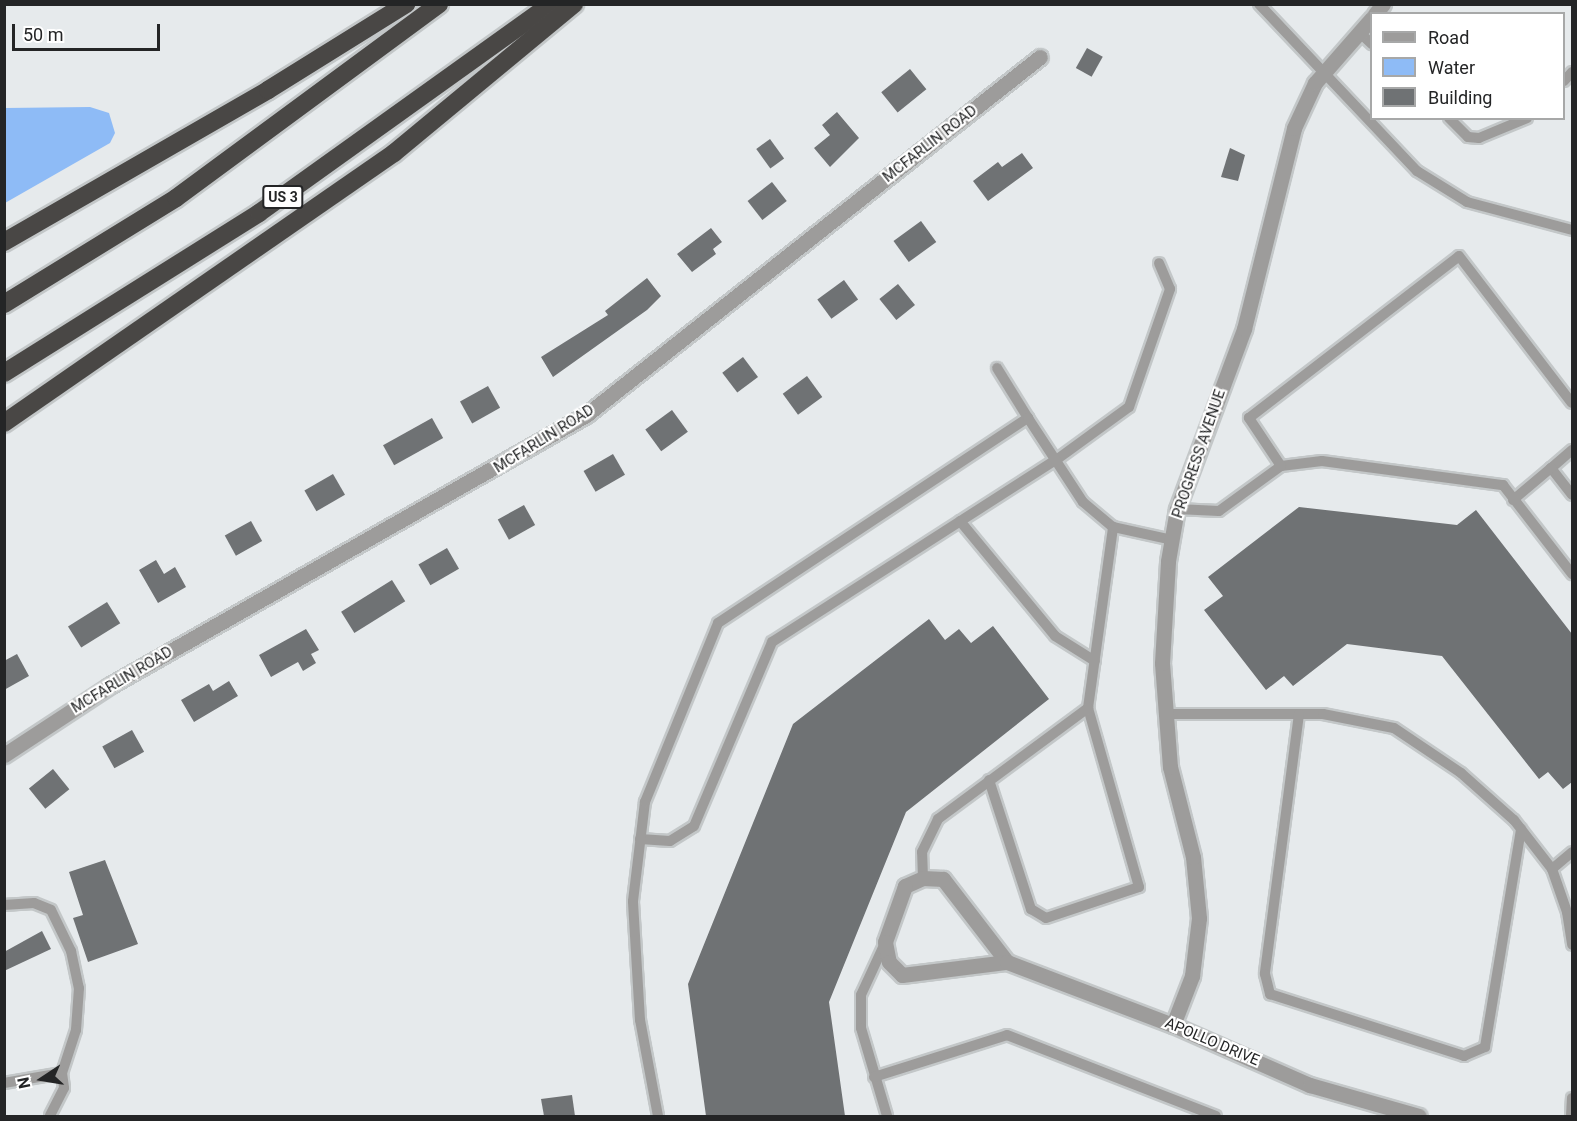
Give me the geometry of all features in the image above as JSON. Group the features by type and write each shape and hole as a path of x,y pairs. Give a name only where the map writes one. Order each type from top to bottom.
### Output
{"highway":[{"path":"4,242 268,90 406,4"},
{"path":"4,304 176,198 439,4"},
{"name":"US 3","path":"4,373 259,213 551,4"},
{"path":"4,423 394,153 574,4"}],"street":[{"name":"PROGRESS AVENUE","path":"1173,1025 1192,976 1198,885 1179,816 1164,714 1162,663 1172,540 1178,509 1244,329 1294,128 1325,71 1370,19"},
{"name":"MCFARLIN ROAD","path":"4,755 109,686 586,416 1040,57"},
{"path":"885,942 905,886 922,878 943,879 1007,962"},
{"name":"APOLLO DRIVE","path":"885,942 889,962 902,975 1007,962 1173,1025 1310,1085 1383,1113 1419,1116"}],"lane":[{"path":"1259,4 1370,120"},
{"path":"1359,32 1370,43"},
{"path":"1370,120 1417,171 1467,202 1572,230"},
{"path":"1451,120 1468,137 1479,138 1522,120"},
{"path":"1281,466 1249,418 1460,256 1572,403"},
{"path":"640,839 670,841 694,826 772,642 1056,460 1129,407 1170,289 1159,263"},
{"path":"997,368 1083,501 1113,527 1172,540"},
{"path":"658,1116 640,1020 633,901 640,839 645,802 718,623 1028,418"},
{"path":"1513,500 1572,450"},
{"path":"1178,509 1219,511 1281,466 1322,461 1503,485 1572,574"},
{"path":"1551,468 1572,495"},
{"path":"960,521 1055,636 1095,661"},
{"path":"989,780 1031,909 1046,918 1139,887 1088,708 1113,527"},
{"path":"922,878 922,852 938,819 1088,708"},
{"path":"1164,714 1299,714 1394,728 1461,773 1521,829 1552,869 1567,912 1572,945"},
{"path":"1299,714 1265,974 1270,994 1464,1056 1485,1047 1521,829"},
{"path":"1552,869 1572,852"},
{"path":"4,905 34,903 51,910 71,951 79,988 76,1030 62,1073 64,1088 50,1116"},
{"path":"885,942 861,995 861,1028 887,1116"},
{"path":"874,1077 1007,1035 1216,1116"},
{"path":"4,1083 62,1073"},
{"path":"1571,1116 1572,1098"}],"water":[{"path":"90,107 109,113 115,133 110,143 5,203 5,108"}],"building":[{"path":"1087,48 1103,57 1092,77 1076,68"},
{"path":"910,69 926,89 898,112 881,92"},
{"path":"837,112 859,138 830,167 814,148 830,135 822,125"},
{"path":"770,139 784,158 770,168 756,149"},
{"path":"1230,148 1245,155 1238,181 1221,177"},
{"path":"1022,153 1033,168 988,201 973,181 998,162 1002,167"},
{"path":"772,182 787,201 762,220 748,201"},
{"path":"921,221 936,242 909,262 893,241"},
{"path":"711,228 722,242 713,249 716,254 692,272 677,254"},
{"path":"647,278 661,296 647,310 553,377 541,357 608,315 605,311"},
{"path":"844,280 858,299 831,319 817,299"},
{"path":"898,284 915,305 896,320 879,299"},
{"path":"743,357 758,377 737,393 722,373"},
{"path":"807,376 822,397 798,415 783,394"},
{"path":"488,386 500,408 472,423 460,402"},
{"path":"672,410 688,432 661,451 645,429"},
{"path":"432,418 443,438 394,465 383,445"},
{"path":"613,454 625,475 596,492 584,471"},
{"path":"333,474 345,495 316,511 304,490"},
{"path":"524,505 535,525 509,540 498,520"},
{"path":"1299,507 1457,525 1476,510 1572,634 1572,782 1563,789 1548,772 1539,779 1442,656 1347,644 1293,686 1284,676 1266,690 1204,610 1223,596 1208,577"},
{"path":"251,521 262,541 236,556 225,536"},
{"path":"447,548 459,569 430,585 418,564"},
{"path":"156,560 164,574 175,567 186,587 158,603 139,570"},
{"path":"392,580 405,601 354,633 341,612"},
{"path":"107,602 120,623 81,648 68,626"},
{"path":"929,619 945,640 959,629 971,643 993,626 1049,699 906,812 829,1002 845,1116 706,1116 688,984 793,724"},
{"path":"306,629 319,650 311,654 316,663 303,671 298,662 271,677 259,655"},
{"path":"17,654 29,676 4,690 4,661"},
{"path":"229,681 238,696 194,722 181,700 209,684 213,691"},
{"path":"132,730 144,752 114,768 102,746"},
{"path":"53,769 69,789 45,809 29,789"},
{"path":"105,860 138,944 88,962 73,918 83,915 69,872"},
{"path":"42,931 51,949 4,971 4,952"},
{"path":"572,1095 575,1116 544,1116 541,1099"}]}
